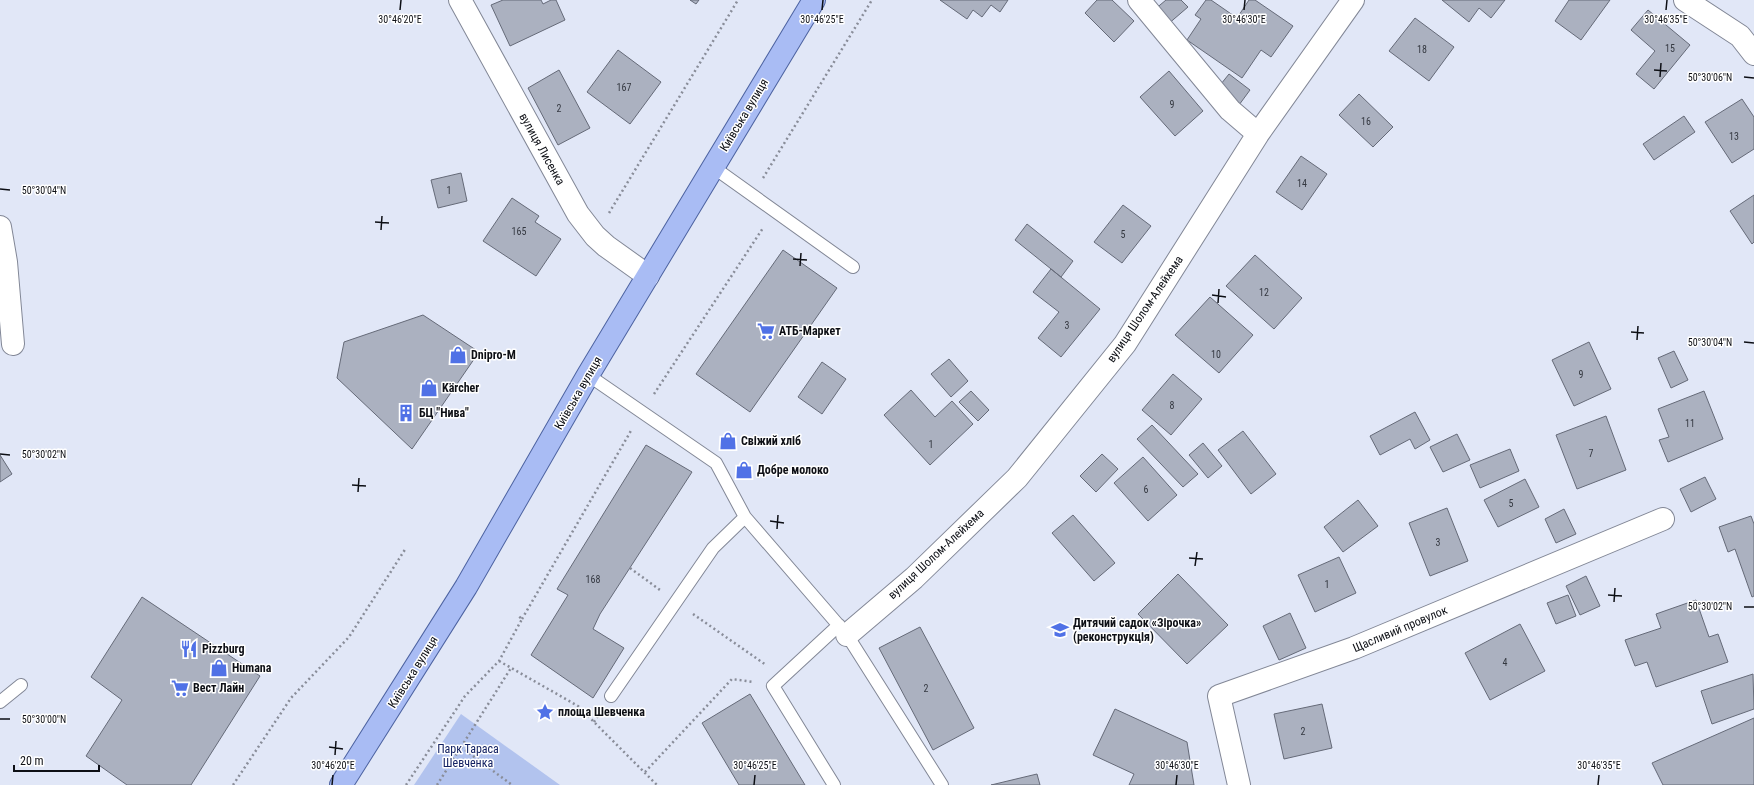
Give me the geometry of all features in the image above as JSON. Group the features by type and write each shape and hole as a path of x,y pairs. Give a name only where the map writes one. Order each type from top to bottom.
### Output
{"main road":[{"name":"Київська вулиця","path":"341,785 466,587 588,375 814,0"}],"street":[{"name":"вулиця Лисенка","path":"460,0 578,214 594,236 648,276"},
{"path":"1139,0 1155,22 1230,110 1258,134"},
{"name":"вулиця Шолом-Алейхема","path":"843,630 914,578 1017,478 1124,344 1258,134 1353,0"},
{"path":"1685,0 1740,36 1754,54"},
{"path":"0,228 6,262 14,344"},
{"name":"Щасливий провулок","path":"1239,785 1218,696 1354,648 1664,519"}],"lane":[{"path":"713,167 853,267"},
{"path":"588,375 716,463 745,517 843,630 942,785"},
{"path":"611,696 713,548 745,517"},
{"path":"834,785 773,686 782,677 843,630"},
{"path":"0,702 21,685"}],"path":[{"path":"609,214 738,0"},
{"path":"753,195 872,0"},
{"path":"232,785 291,698 349,637 406,548"},
{"path":"630,568 782,677"},
{"path":"406,785 465,696 499,661 522,618 517,615"},
{"path":"499,661 578,706 657,785"},
{"path":"437,785 512,668"},
{"path":"645,772 732,679 773,686"},
{"path":"461,746 512,785"}],"green space":[{"name":"Парк Тараса Шевченка","path":"461,714 560,785 414,785"}],"building":[{"path":"503,0 541,0 543,4 551,0 556,0 565,20 510,46 491,5"},
{"path":"690,0 699,0 696,4"},
{"path":"940,0 1008,0 1000,12 991,5 982,17 973,10 967,19"},
{"path":"1097,0 1112,0 1134,21 1114,42 1085,13"},
{"path":"1166,0 1181,0 1188,7 1167,25 1154,10"},
{"path":"1206,0 1211,0 1237,18 1249,0 1255,0 1293,26 1271,57 1261,50 1242,78 1187,40 1201,19 1195,15"},
{"path":"1442,0 1505,0 1491,18 1479,8 1469,22"},
{"path":"1569,0 1610,0 1581,40 1555,21"},
{"path":"1648,10 1690,45 1654,89 1636,74 1655,51 1631,30"},
{"path":"1415,18 1454,47 1429,81 1389,51"},
{"path":"618,50 661,82 630,124 587,92"},
{"path":"559,70 590,128 558,145 528,88"},
{"path":"1169,71 1203,111 1175,136 1140,97"},
{"path":"1229,74 1250,90 1239,105 1217,89"},
{"path":"1359,94 1393,127 1373,147 1339,115"},
{"path":"1742,99 1754,117 1754,149 1732,163 1705,122"},
{"path":"1684,116 1695,132 1654,160 1643,144"},
{"path":"1301,156 1327,174 1302,210 1276,192"},
{"path":"461,173 467,201 438,208 431,180"},
{"path":"1754,195 1754,242 1752,244 1730,211"},
{"path":"512,198 539,216 535,222 561,239 536,276 483,241"},
{"path":"1123,205 1151,226 1122,263 1094,242"},
{"path":"1027,224 1073,261 1061,277 1015,240"},
{"name":"АТБ-Маркет","path":"783,250 837,288 750,412 696,374"},
{"path":"1255,255 1302,298 1274,329 1226,286"},
{"path":"1051,269 1100,309 1061,357 1038,338 1059,312 1033,292"},
{"path":"1210,297 1253,335 1219,373 1175,335"},
{"name":"БЦ \"Нива\"","path":"423,315 479,352 412,449 337,378 344,342"},
{"path":"1589,342 1611,389 1574,406 1552,360"},
{"path":"1674,351 1688,380 1671,388 1658,358"},
{"path":"949,359 968,381 951,397 931,374"},
{"path":"822,362 846,379 822,414 798,397"},
{"path":"1173,374 1202,399 1171,435 1142,410"},
{"path":"911,390 935,417 952,401 973,424 930,465 884,415"},
{"path":"971,391 989,410 978,421 959,402"},
{"path":"1704,391 1723,439 1668,462 1659,440 1669,437 1658,409"},
{"path":"1415,412 1430,440 1415,449 1410,439 1380,455 1370,436"},
{"path":"1606,416 1626,470 1577,489 1556,435"},
{"path":"1152,425 1198,474 1183,487 1137,439"},
{"path":"1243,431 1276,474 1251,494 1218,450"},
{"path":"1457,434 1470,460 1443,472 1430,447"},
{"path":"1203,443 1222,466 1208,478 1189,455"},
{"path":"646,445 692,472 600,614 593,629 624,648 593,698 531,655 568,595 557,589"},
{"path":"1510,449 1519,471 1480,488 1470,465"},
{"path":"1102,454 1118,469 1096,492 1080,476"},
{"path":"0,455 12,474 0,482"},
{"path":"1143,457 1177,495 1148,521 1114,483"},
{"path":"1705,477 1716,499 1691,512 1680,489"},
{"path":"1525,479 1539,507 1498,527 1484,500"},
{"path":"1358,500 1378,526 1343,552 1324,527"},
{"path":"1447,508 1468,561 1430,576 1409,523"},
{"path":"1564,509 1576,534 1556,543 1545,519"},
{"path":"1073,515 1115,563 1094,581 1052,533"},
{"path":"1751,516 1754,524 1754,596 1752,597 1735,549 1728,552 1719,527"},
{"path":"1339,557 1356,593 1315,612 1298,575"},
{"path":"1178,574 1228,625 1187,664 1138,614"},
{"path":"1586,576 1600,606 1580,615 1566,586"},
{"path":"1568,595 1576,616 1556,624 1547,603"},
{"name":"Вест Лайн","path":"142,597 260,676 191,785 127,785 86,756 122,700 91,677"},
{"path":"1696,600 1709,637 1718,634 1728,662 1656,687 1647,662 1635,666 1625,640 1661,628 1656,614"},
{"path":"1290,613 1306,648 1279,660 1263,626"},
{"path":"1520,624 1545,671 1490,700 1465,653"},
{"path":"920,627 974,728 933,750 879,648"},
{"path":"1753,674 1754,709 1712,724 1701,691"},
{"path":"750,694 805,785 739,785 702,723"},
{"path":"1322,704 1332,748 1284,759 1274,714"},
{"path":"1115,709 1187,742 1194,785 1129,785 1134,774 1093,755"},
{"path":"1754,718 1754,785 1663,785 1652,763"},
{"path":"1037,774 1040,785 991,785"}],"place":[{"name":"АТБ-Маркет","path":"766,331"},
{"name":"Dnipro-M","path":"458,355"},
{"name":"Kärcher","path":"429,388"},
{"name":"БЦ \"Нива\"","path":"406,413"},
{"name":"Свіжий хліб","path":"728,441"},
{"name":"Добре молоко","path":"744,470"},
{"name":"Дитячий садок «Зірочка» (реконструкція)","path":"1060,630"},
{"name":"Pizzburg","path":"189,649"},
{"name":"Humana","path":"219,668"},
{"name":"Вест Лайн","path":"180,688"},
{"name":"площа Шевченка","path":"545,712"}]}
